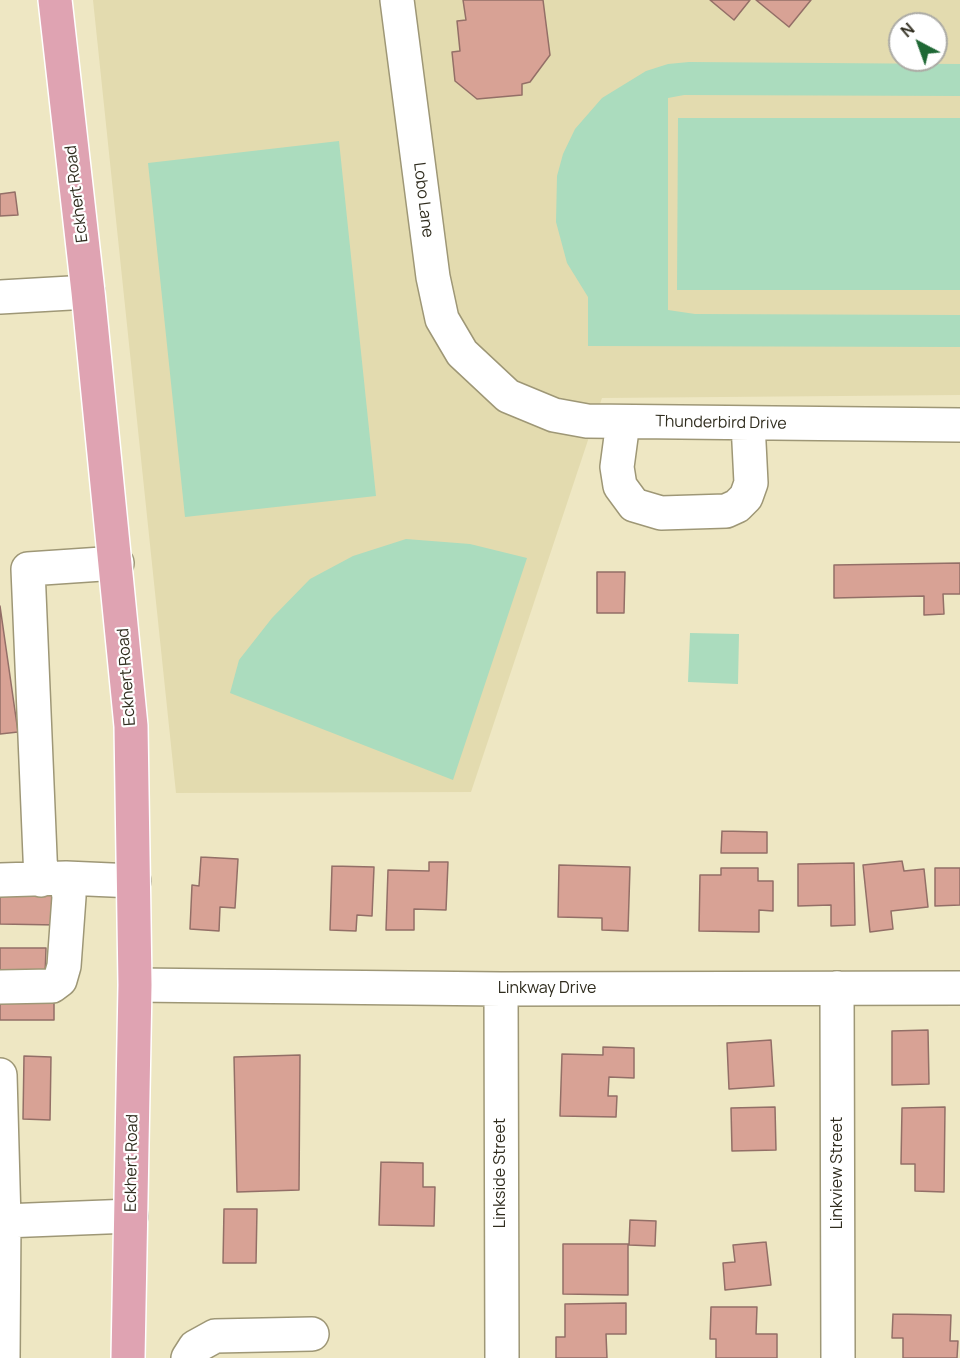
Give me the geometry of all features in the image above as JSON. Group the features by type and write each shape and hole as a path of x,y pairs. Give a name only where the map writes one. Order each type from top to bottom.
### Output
{"main road":[{"name":"Eckhert Road","path":"54,0 117,563 131,726 135,985 128,1358"}],"street":[{"name":"Lobo Lane","path":"397,0 433,276 442,319 462,353 492,381"},
{"path":"0,297 88,292"},
{"name":"Thunderbird Drive","path":"492,381 508,396 554,415 587,422 960,425"},
{"path":"623,422 617,467 620,486 634,505 661,513 726,511 737,506 746,496 751,483 748,423"},
{"path":"0,987 51,986 60,980 64,966 69,897 54,879 28,569 117,563"},
{"path":"0,880 134,881"},
{"name":"Linkway Drive","path":"135,985 501,989 960,988"},
{"name":"Linkview Street","path":"837,988 838,1358"},
{"name":"Linkside Street","path":"501,989 502,1358"},
{"path":"0,1075 4,1221 3,1358"},
{"path":"4,1221 131,1216"},
{"path":"188,1358 195,1347 215,1336 312,1334"}],"shaded area":[{"path":"93,0 960,0 960,395 602,398 471,792 176,793"}],"green space":[{"path":"689,62 888,63 888,72 948,72 948,64 960,64 960,96 684,95 668,98 668,310 695,314 960,315 960,347 588,346 588,297 567,263 556,222 557,176 563,154 575,129 602,98 646,71 668,64"},
{"path":"678,118 960,118 960,290 677,290"},
{"path":"339,141 376,496 185,517 148,163"},
{"path":"406,539 470,544 527,558 453,780 230,693 239,660 272,618 310,579 353,556"},
{"path":"690,633 739,634 738,684 688,682"}],"building":[{"path":"463,0 543,0 550,55 530,82 522,84 522,95 477,99 455,81 452,52 460,51 457,21 466,20"},
{"path":"710,0 750,0 734,20"},
{"path":"756,0 811,0 789,27"},
{"path":"15,192 18,215 0,216 0,194"},
{"path":"960,563 960,594 943,594 944,614 924,615 924,596 834,598 834,565"},
{"path":"597,572 625,572 624,613 597,613"},
{"path":"0,606 18,732 0,734"},
{"path":"722,831 767,832 767,853 721,853"},
{"path":"201,857 238,859 235,908 220,907 219,931 190,929 192,885 199,886"},
{"path":"902,861 904,871 924,869 928,907 891,911 893,929 870,932 863,865"},
{"path":"429,862 448,862 446,910 414,909 414,930 386,930 388,870 429,871"},
{"path":"854,863 855,925 831,926 831,905 798,906 798,864"},
{"path":"559,865 630,867 628,931 602,930 602,918 558,917"},
{"path":"332,866 374,867 372,916 357,915 356,931 330,930"},
{"path":"721,868 758,868 758,881 773,881 773,911 759,910 759,932 699,931 700,875 721,875"},
{"path":"935,868 960,868 960,905 935,906"},
{"path":"0,891 57,892 57,925 0,924"},
{"path":"0,948 46,948 45,976 0,976"},
{"path":"0,1003 54,1003 54,1020 0,1020"},
{"path":"928,1030 929,1084 892,1085 892,1031"},
{"path":"771,1040 774,1086 729,1089 727,1043"},
{"path":"603,1047 634,1048 634,1078 609,1077 608,1096 617,1096 616,1117 560,1116 562,1054 603,1055"},
{"path":"300,1055 299,1190 237,1192 234,1057"},
{"path":"24,1056 51,1057 50,1120 23,1119"},
{"path":"775,1107 776,1150 732,1151 731,1108"},
{"path":"945,1107 944,1192 915,1191 915,1164 901,1164 902,1108"},
{"path":"381,1162 423,1163 423,1187 435,1187 434,1226 379,1225"},
{"path":"224,1209 257,1209 256,1263 223,1263"},
{"path":"630,1220 656,1221 655,1246 629,1245"},
{"path":"766,1242 771,1285 725,1290 723,1263 735,1262 733,1245"},
{"path":"563,1244 628,1244 628,1295 563,1294"},
{"path":"626,1303 626,1334 606,1334 607,1358 556,1358 556,1337 565,1337 565,1304"},
{"path":"711,1307 757,1307 756,1334 777,1334 777,1358 716,1358 716,1339 710,1339"},
{"path":"893,1314 951,1315 950,1341 958,1341 957,1358 903,1358 903,1338 892,1338"}]}
